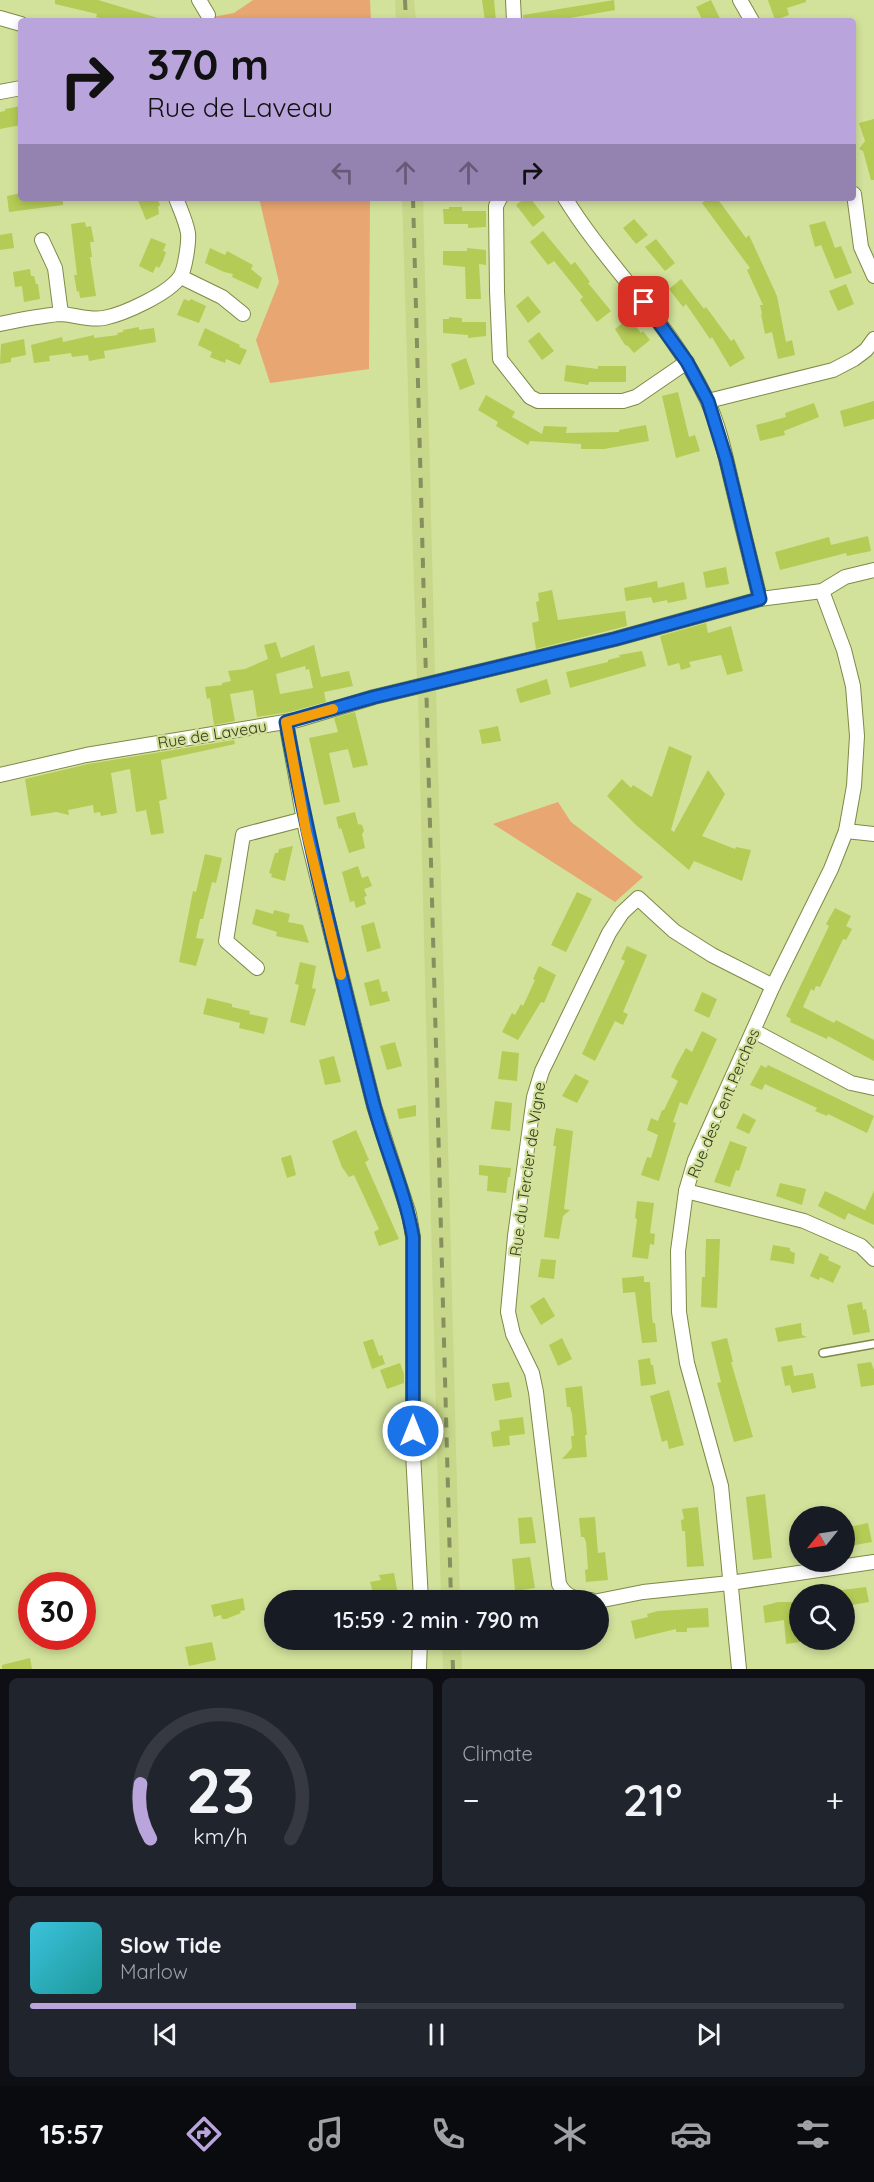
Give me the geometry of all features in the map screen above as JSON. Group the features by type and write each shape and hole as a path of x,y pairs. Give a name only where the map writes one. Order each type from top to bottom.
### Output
{"street":[{"path":"199,0 208,15"},
{"path":"513,0 514,18"},
{"path":"740,0 750,18"},
{"path":"0,18 18,23"},
{"path":"0,92 18,89"},
{"path":"0,324 61,314 92,319 121,313 156,296 181,277 188,240 177,201"},
{"path":"498,201 496,206 500,359 530,397 538,402 623,401 636,397 687,362"},
{"path":"567,201 579,222 658,320 687,362 708,401 726,459 760,599"},
{"path":"855,201 861,247 874,276"},
{"path":"42,240 55,268 61,314"},
{"path":"181,277 222,297 243,314"},
{"path":"708,401 833,370 866,350 874,339"},
{"name":"Rue de Laveau","path":"0,775 86,755 286,722 374,697 615,639 760,599 822,591 845,577 874,570"},
{"name":"Rue des Cent Perches","path":"739,1669 721,1486 687,1364 679,1312 678,1251 686,1191 695,1160 773,986 831,869 846,831 854,786 858,736 853,686 844,650 822,591"},
{"path":"286,722 304,819 374,1106 409,1214 413,1237 413,1453 420,1590"},
{"path":"257,968 226,941 243,835 304,819"},
{"path":"846,831 874,834"},
{"name":"Rue du Tercier de Vigne","path":"562,1590 536,1392 532,1372 513,1334 508,1312 515,1236 534,1097 542,1071 609,933 622,914 638,898 675,931 712,955 773,986"},
{"path":"754,1031 851,1083 874,1088"},
{"path":"686,1191 804,1221 861,1246 874,1260"},
{"path":"609,1599 643,1592 730,1583 874,1562"},
{"path":"419,1669 420,1650"}],"lane":[{"path":"823,1353 874,1344"}],"shaded area":[{"path":"253,0 370,0 371,18 207,18 234,13"},
{"path":"395,0 414,0 416,18 396,18"},
{"path":"260,201 370,201 369,369 270,383 256,340 279,282"},
{"path":"402,201 423,201 435,675 417,680"},
{"path":"436,691 460,1590 441,1590 418,695"},
{"path":"558,802 571,822 643,877 615,902 493,824"},
{"path":"442,1650 461,1650 462,1669 443,1669"}],"building":[{"path":"55,0 98,0 158,18 100,18 96,17 97,14 55,4"},
{"path":"482,0 494,0 496,18 485,18"},
{"path":"614,0 615,10 570,18 523,18 523,15"},
{"path":"711,0 720,18 702,18 696,7"},
{"path":"768,0 806,0 806,2 787,8 789,15 774,18"},
{"path":"18,107 18,126 0,129 0,112"},
{"path":"874,119 874,180 871,180 863,151 859,149 865,141 859,123"},
{"path":"18,194 18,201 63,201 63,205 9,212 7,196"},
{"path":"138,201 158,201 159,214 146,220"},
{"path":"521,201 532,201 545,217 533,227 516,205"},
{"path":"719,201 746,238 749,235 777,296 786,342 792,340 795,355 778,359 772,332 765,334 760,305 763,305 747,270 750,268 702,203"},
{"path":"449,207 462,207 462,211 486,211 486,227 468,228 468,224 444,224 443,209 449,209"},
{"path":"634,219 648,235 636,244 623,228"},
{"path":"825,221 835,248 841,246 852,273 835,279 821,245 815,247 809,225"},
{"path":"85,222 86,227 91,226 94,242 90,242 92,257 90,257 96,296 80,298 74,275 77,275 71,224"},
{"path":"543,231 571,265 575,262 590,282 588,283 611,311 597,322 580,300 583,297 554,261 548,265 530,242"},
{"path":"12,233 14,248 0,250 0,235"},
{"path":"151,238 166,244 163,261 159,268 156,266 153,273 139,266"},
{"path":"656,239 675,263 665,271 645,247"},
{"path":"210,248 225,255 227,251 253,265 251,269 262,278 258,289 232,277 233,274 205,263"},
{"path":"467,248 486,250 486,265 479,264 481,299 466,299 465,267 443,265 443,251 467,251"},
{"path":"30,269 31,276 34,276 38,284 40,299 24,302 22,286 15,287 13,272"},
{"path":"681,279 704,309 706,307 731,341 734,339 745,358 730,367 712,337 710,339 686,304 683,307 669,289"},
{"path":"846,284 854,304 838,311 829,291"},
{"path":"528,296 541,312 528,323 516,306"},
{"path":"184,299 189,301 191,299 206,306 199,323 177,315"},
{"path":"449,317 462,318 462,322 486,322 486,336 468,338 468,335 443,333 443,319 449,319"},
{"path":"629,318 650,340 634,353 625,345 615,329"},
{"path":"139,327 139,330 154,328 156,342 104,351 105,358 89,361 88,355 72,357 71,353 49,356 50,361 34,363 31,345 62,337 63,342 94,335 94,338 118,335 117,333 123,330"},
{"path":"205,328 247,350 240,365 226,359 225,363 210,357 212,352 198,345"},
{"path":"539,332 554,351 542,360 528,341"},
{"path":"24,339 26,355 11,358 11,362 0,364 1,344"},
{"path":"466,358 475,384 460,390 451,364"},
{"path":"566,365 598,369 598,366 626,366 626,382 589,382 588,385 564,381"},
{"path":"678,392 689,437 695,435 700,451 676,458 662,396"},
{"path":"486,395 515,412 512,417 542,434 544,426 567,427 566,433 619,432 619,430 646,425 649,441 604,449 581,449 581,444 530,441 528,445 496,426 498,422 478,410"},
{"path":"874,401 874,419 844,427 840,411"},
{"path":"814,403 819,417 784,431 785,435 760,441 756,425 786,417 785,413"},
{"path":"868,536 871,551 847,556 846,553 780,570 775,552 829,537 831,545"},
{"path":"726,567 729,584 706,588 703,572"},
{"path":"657,581 658,588 684,582 687,599 668,603 667,600 653,603 651,597 626,601 624,588"},
{"path":"552,590 558,620 625,611 627,626 536,649 532,623 539,621 536,602 539,601 538,593"},
{"path":"706,623 708,633 731,626 743,671 727,675 721,655 689,662 691,667 681,670 679,663 668,666 660,636"},
{"path":"276,642 281,658 314,645 321,677 349,671 353,686 324,692 326,702 290,712 257,717 253,690 230,694 235,721 214,725 210,698 207,699 205,687 222,685 222,683 231,681 228,671 245,669 268,659 264,645","holes":["305,666 306,670 309,669 313,688 280,694 276,674"]},
{"path":"642,651 646,666 570,688 566,672 608,662 608,660 620,657 619,655"},
{"path":"547,679 551,694 520,703 516,689"},
{"path":"355,712 368,765 353,768 348,749 329,753 340,802 324,805 309,738 338,732 334,718"},
{"path":"498,726 501,741 482,744 479,730"},
{"path":"234,740 235,744 161,760 167,799 159,801 164,833 151,835 146,810 136,812 130,769 111,773 117,813 101,816 100,812 94,813 93,805 68,810 69,815 56,812 31,816 25,779 88,764"},
{"path":"669,746 692,756 671,830 674,832 708,770 725,794 702,836 735,849 736,847 751,850 742,881 694,861 689,870 636,825 607,796 622,779 631,788 633,785 652,797"},
{"path":"355,812 358,824 362,825 364,831 362,834 365,848 349,853 336,817"},
{"path":"293,846 285,881 271,877 272,874 269,873 275,853 278,853 279,849"},
{"path":"205,854 222,858 216,883 212,882 203,919 200,919 196,938 204,939 196,966 179,962 193,891 196,892"},
{"path":"358,866 362,878 368,876 372,886 364,889 367,896 364,897 366,904 356,908 354,901 350,902 342,872"},
{"path":"577,892 592,899 566,952 551,945"},
{"path":"835,908 851,916 846,926 852,929 846,940 843,939 820,987 816,986 814,991 811,989 803,1007 834,1023 836,1020 874,1040 874,1061 828,1036 827,1039 790,1022 791,1019 786,1016 829,926 826,924"},
{"path":"256,909 273,914 274,910 290,914 288,922 303,925 309,943 276,936 277,932 252,924"},
{"path":"374,922 381,948 367,952 361,926"},
{"path":"627,946 647,955 623,1012 628,1014 623,1025 615,1021 595,1061 582,1054 625,961 621,959"},
{"path":"300,962 316,966 312,988 316,989 305,1026 290,1022 299,985 295,984"},
{"path":"539,966 556,975 544,1003 541,1002 518,1040 502,1032 512,1013 515,1015 521,1004 523,1006"},
{"path":"379,979 382,992 387,991 390,1001 370,1006 364,983"},
{"path":"702,992 717,999 709,1018 694,1011"},
{"path":"207,998 232,1004 232,1007 250,1011 249,1014 268,1018 264,1034 239,1028 240,1023 203,1014"},
{"path":"702,1031 717,1039 687,1105 680,1102 659,1181 641,1175 647,1157 651,1158 658,1135 647,1130 651,1118 658,1121 678,1081 671,1077 676,1066 686,1048 692,1052"},
{"path":"395,1042 402,1066 387,1070 380,1046"},
{"path":"502,1051 519,1053 517,1081 498,1079"},
{"path":"334,1056 341,1082 325,1085 319,1060"},
{"path":"761,1065 766,1068 768,1065 874,1116 867,1133 828,1114 827,1116 815,1111 817,1108 765,1084 762,1090 750,1085"},
{"path":"575,1074 589,1081 577,1103 562,1096"},
{"path":"495,1101 512,1103 510,1131 491,1129"},
{"path":"416,1105 416,1116 399,1119 397,1109"},
{"path":"743,1113 756,1120 749,1134 736,1128"},
{"path":"556,1128 573,1131 564,1209 570,1210 563,1216 559,1239 544,1237 556,1146 553,1146"},
{"path":"356,1130 369,1160 365,1162 399,1239 379,1246 374,1232 379,1229 354,1175 349,1177 342,1167 332,1141"},
{"path":"730,1141 747,1147 739,1171 736,1170 730,1187 714,1182"},
{"path":"291,1155 296,1175 287,1178 281,1158"},
{"path":"479,1165 511,1168 506,1193 487,1191 488,1176 479,1175"},
{"path":"780,1183 806,1189 802,1205 776,1196"},
{"path":"825,1191 865,1210 874,1191 874,1225 848,1213 845,1220 818,1206"},
{"path":"637,1201 654,1203 650,1233 655,1234 654,1245 650,1244 648,1259 632,1257"},
{"path":"706,1239 720,1239 717,1308 701,1307"},
{"path":"773,1245 790,1248 790,1251 795,1253 794,1264 770,1260"},
{"path":"820,1253 841,1266 833,1283 820,1277 819,1280 810,1276"},
{"path":"541,1259 556,1260 554,1279 538,1277"},
{"path":"644,1276 644,1282 650,1282 652,1316 657,1342 642,1343 635,1292 623,1293 622,1278"},
{"path":"544,1297 555,1316 541,1325 530,1306"},
{"path":"862,1302 863,1310 866,1309 870,1332 853,1335 847,1305"},
{"path":"801,1323 802,1335 807,1337 778,1342 775,1328"},
{"path":"562,1338 572,1359 558,1366 549,1345"},
{"path":"727,1338 733,1362 731,1362 753,1437 734,1442 717,1383 721,1382 711,1342"},
{"path":"373,1339 379,1356 382,1355 385,1364 372,1369 363,1342"},
{"path":"650,1358 656,1384 641,1386 638,1360"},
{"path":"871,1362 874,1370 874,1385 861,1387 857,1364"},
{"path":"400,1363 404,1383 387,1389 380,1370"},
{"path":"792,1365 794,1376 813,1373 816,1388 792,1393 790,1385 785,1386 781,1367"},
{"path":"509,1382 512,1397 495,1401 492,1384"},
{"path":"582,1386 587,1457 562,1459 572,1448 571,1436 574,1436 572,1414 570,1407 567,1407 565,1388"},
{"path":"669,1390 684,1445 669,1449 667,1440 662,1442 650,1396"},
{"path":"523,1417 525,1434 509,1436 510,1445 493,1447 491,1432 500,1430 499,1420"},
{"path":"765,1494 772,1558 753,1560 746,1497"},
{"path":"698,1507 704,1566 687,1567 685,1531 682,1531 681,1520 684,1519 682,1509"},
{"path":"532,1517 536,1543 520,1544 518,1518"},
{"path":"595,1517 598,1553 605,1552 608,1580 586,1582 585,1570 588,1569 586,1542 584,1537 581,1537 579,1518"},
{"path":"868,1523 872,1542 855,1545 855,1526"},
{"path":"530,1557 535,1588 515,1590 512,1559"},
{"path":"394,1573 397,1590 372,1590 370,1582 381,1580 379,1575"},
{"path":"866,1587 869,1602 855,1604 855,1588"},
{"path":"243,1598 245,1610 240,1611 241,1613 226,1619 222,1619 221,1615 214,1617 211,1605"},
{"path":"789,1602 789,1644 786,1644 784,1620 765,1623 763,1606"},
{"path":"708,1608 709,1627 687,1628 687,1632 676,1632 676,1629 635,1639 631,1621 648,1617 647,1614 658,1611"},
{"path":"212,1642 216,1660 189,1666 185,1647"},
{"path":"30,1658 32,1669 2,1669 2,1665"}],"railway":[{"path":"405,0 406,18"},
{"path":"413,201 451,1590"},
{"path":"452,1650 453,1669"}],"slow traffic":[{"path":"333,709 286,722 306,831 341,975"}],"route":[{"path":"413,1431 413,1237 409,1214 374,1106 306,831 286,722 374,697 615,639 760,599 726,459 708,401 687,362 644,302"}]}
